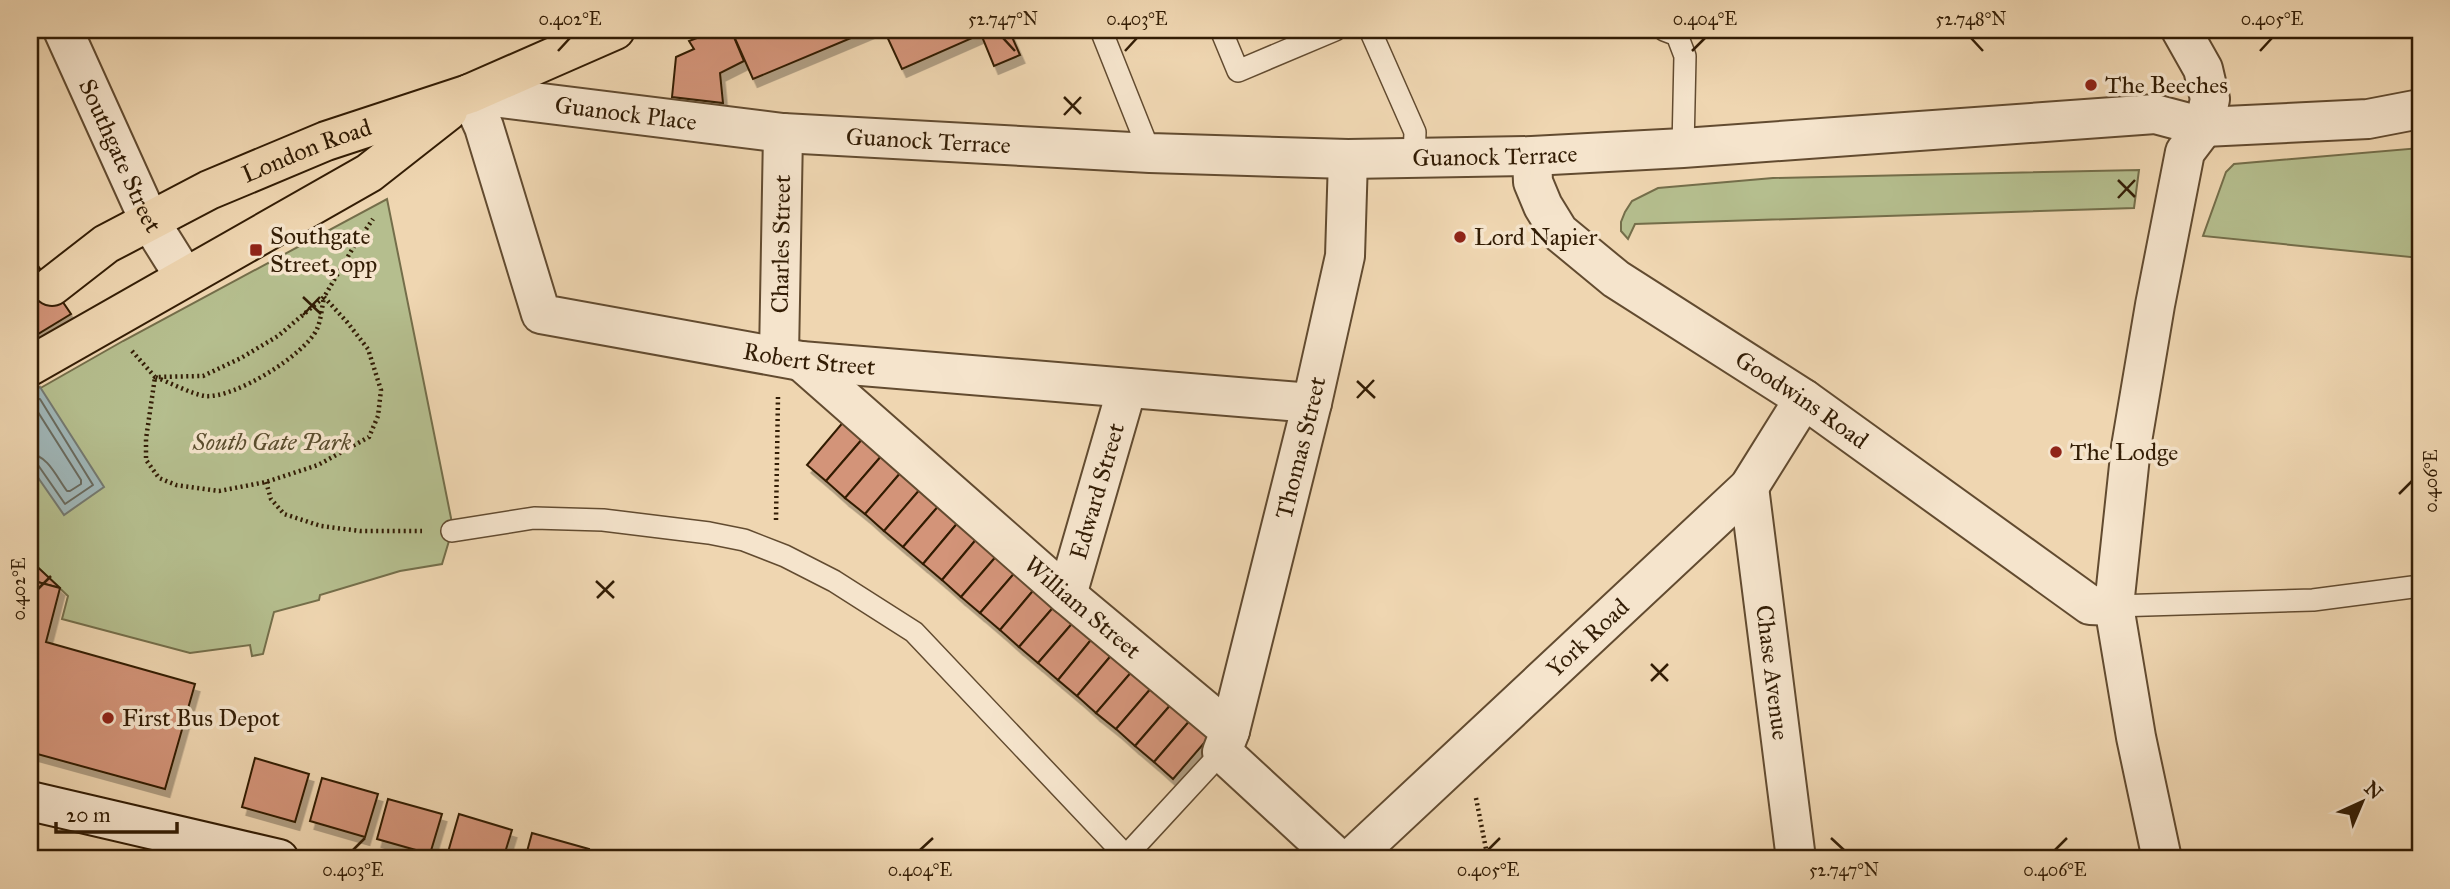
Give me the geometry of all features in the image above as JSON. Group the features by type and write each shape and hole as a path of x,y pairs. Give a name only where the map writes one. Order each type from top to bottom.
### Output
{"main road":[{"name":"London Road","path":"52,286 106,244 209,190 326,141 469,94 615,30"},
{"name":"London Road","path":"30,366 369,173 469,94"}],"street":[{"name":"Southgate Street","path":"63,30 149,220 184,276"},
{"path":"2162,859 2136,737 2115,606 2131,447 2155,305 2185,152 2204,127 2210,99 2203,69 2181,30"},
{"name":"Guanock Place","path":"469,94 783,133"},
{"name":"Robert Street","path":"469,94 484,127 541,314 790,359 1312,403"},
{"name":"Guanock Terrace","path":"783,133 1150,153 1414,159 1683,148 2155,114 2204,127 2368,119 2420,109"},
{"name":"Charles Street","path":"783,133 790,359"},
{"name":"Goodwins Road","path":"1532,156 1533,182 1543,206 1559,232 1616,279 1804,399 2090,605 2115,606"},
{"name":"Thomas Street","path":"1226,741 1312,403 1345,256 1348,159"},
{"name":"William Street","path":"790,359 1067,595 1226,741 1338,859"},
{"name":"Edward Street","path":"1067,595 1127,387"},
{"name":"York Road","path":"1351,859 1749,487 1804,399"},
{"name":"Chase Avenue","path":"1749,487 1796,859"},
{"path":"30,801 279,859"}],"lane":[{"path":"1101,30 1150,153"},
{"path":"1221,30 1238,71 1335,30"},
{"path":"1370,30 1415,132 1414,159"},
{"path":"1674,32 1685,56 1683,148"},
{"path":"452,531 534,518 603,520 709,533 744,540 776,552 834,581 914,632 1126,856 1226,741"},
{"path":"2115,606 2313,600 2420,586"}],"path":[{"path":"131,350 155,377 206,396 234,390 260,379 302,348 317,330 324,297 353,247 374,218"},
{"path":"155,377 203,376 224,367 278,336 324,297"},
{"path":"155,377 146,460 159,478 176,485 219,491 266,482 318,465 369,437 378,416 381,390 368,349 324,297"},
{"path":"776,552 790,359"},
{"path":"266,482 271,499 284,514 321,526 360,531 452,531"},
{"path":"1454,762 1475,793 1488,859"}],"green space":[{"path":"2420,148 2420,258 2203,236 2226,172 2234,164"},
{"path":"2139,170 2134,208 1635,224 1628,239 1621,231 1621,222 1632,201 1658,188 1773,178"},
{"name":"South Gate Park","path":"387,199 451,518 452,531 442,564 400,571 320,595 319,600 274,612 263,654 252,656 250,645 190,653 62,619 68,596 30,560 30,394"}],"water":[{"path":"40,387 104,487 64,515 30,466 30,394"}],"building":[{"path":"718,30 731,30 744,61 720,73 723,103 672,97 676,57 694,49 689,41"},
{"path":"744,30 870,30 753,79 733,34"},
{"path":"884,30 1009,30 1020,55 994,66 981,34 902,69"},
{"path":"32,257 71,314 33,337 30,332"},
{"path":"845,420 864,437 826,481 807,465"},
{"path":"864,437 883,454 845,498 826,481"},
{"path":"883,454 902,471 865,514 845,498"},
{"path":"902,471 922,487 884,531 865,514"},
{"path":"922,487 941,503 903,547 884,531"},
{"path":"941,503 960,520 923,564 903,547"},
{"path":"960,520 979,536 942,580 923,564"},
{"path":"979,536 999,553 961,597 942,580"},
{"path":"999,553 1018,569 980,613 961,597"},
{"path":"30,560 60,588 30,580"},
{"path":"1018,569 1037,586 1000,630 980,613"},
{"name":"First Bus Depot","path":"30,580 60,588 46,642 195,684 165,789 30,752"},
{"path":"1037,586 1057,603 1019,647 1000,630"},
{"path":"1057,603 1076,619 1038,663 1019,647"},
{"path":"1076,619 1095,635 1058,680 1038,663"},
{"path":"1095,635 1114,652 1077,696 1058,680"},
{"path":"1114,652 1134,669 1096,713 1077,696"},
{"path":"1134,669 1153,686 1116,729 1096,713"},
{"path":"1153,686 1173,702 1135,746 1116,729"},
{"path":"1173,702 1192,718 1154,762 1135,746"},
{"path":"1192,718 1211,735 1173,779 1154,762"},
{"path":"255,758 309,774 295,822 242,807"},
{"path":"322,778 378,794 365,837 310,821"},
{"path":"388,799 442,814 430,854 377,839"},
{"path":"459,814 512,830 503,859 446,859"},
{"path":"532,833 589,849 587,859 525,859"},
{"path":"611,851 640,859 609,859"}],"place":[{"name":"The Beeches","path":"2091,85"},
{"name":"Lord Napier","path":"1460,237"},
{"name":"Southgate Street, opp","path":"256,250"},
{"name":"The Lodge","path":"2056,452"},
{"name":"First Bus Depot","path":"108,718"}]}
